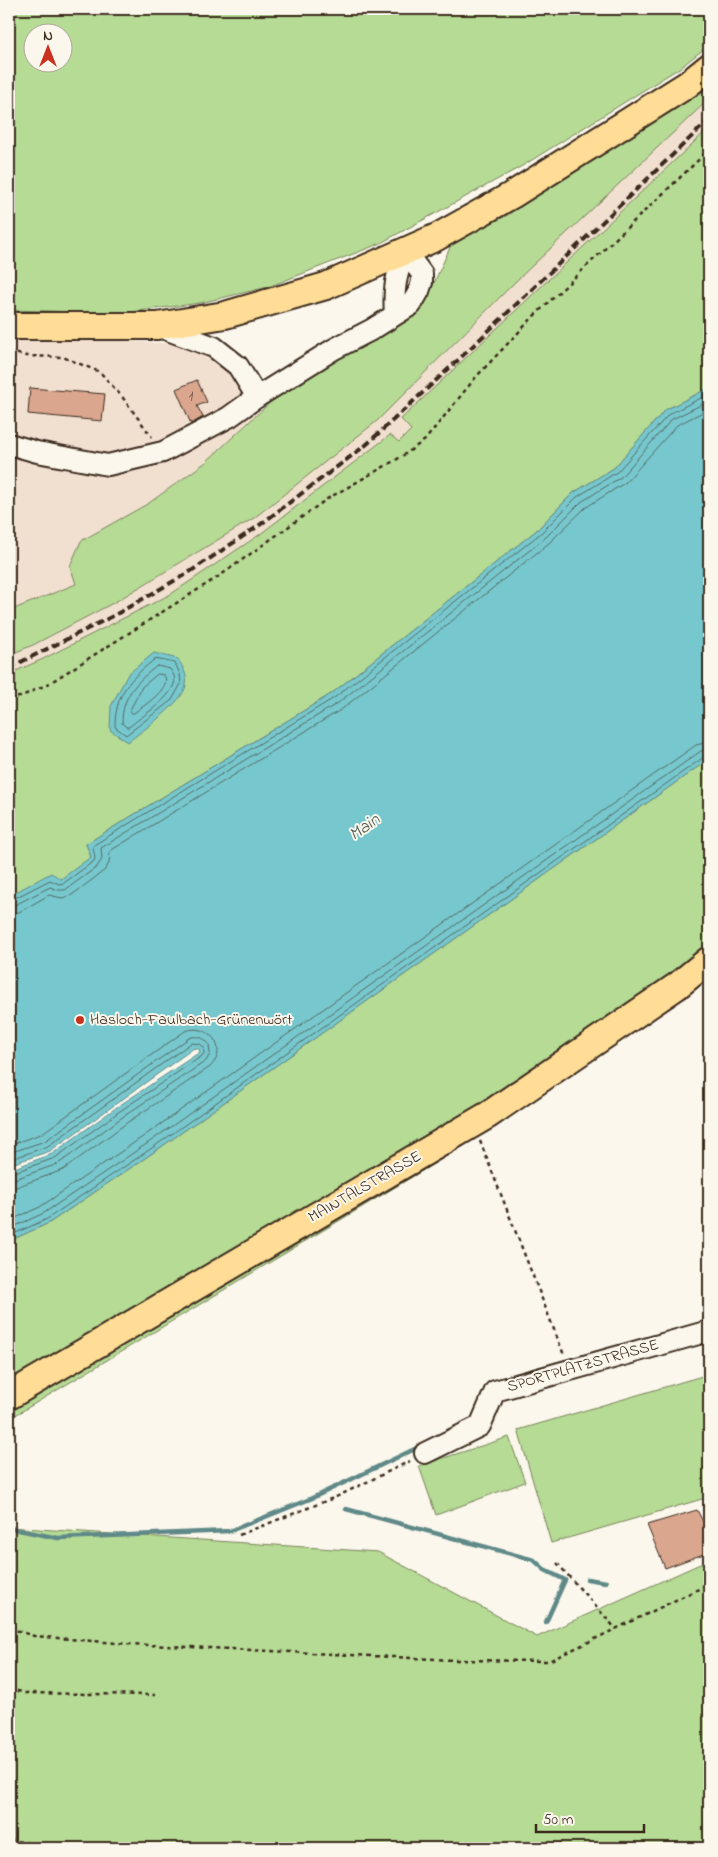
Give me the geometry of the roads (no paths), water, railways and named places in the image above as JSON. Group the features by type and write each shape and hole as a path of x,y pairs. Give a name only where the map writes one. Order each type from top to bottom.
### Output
{"main road":[{"path":"9,326 157,326 225,315 326,286 438,237 512,195 688,84 709,67"},
{"name":"MAINTALSTRASSE","path":"9,1396 488,1115 677,986 709,960"}],"street":[{"path":"395,315 393,295 396,275 405,251"},
{"path":"9,444 37,452 108,465 163,452 229,417 257,397 334,349 371,330 411,304 419,291 422,274 405,251"},
{"path":"157,326 214,347 238,366 257,397"},
{"name":"SPORTPLATZSTRASSE","path":"425,1453 480,1426 495,1391 709,1331"}],"water":[{"name":"Main","path":"709,388 709,759 154,1152 49,1223 9,1241 9,1170 52,1154 117,1107 200,1052 199,1049 194,1048 50,1151 9,1165 9,896 51,873 61,879 91,857 86,844 331,694 538,529 573,493 614,468 665,410"},
{"path":"154,653 178,659 185,674 186,685 178,700 170,708 128,742 110,730 111,706 128,674"}],"waterway":[{"path":"9,1528 58,1538 230,1531 310,1499 421,1446"},
{"path":"346,1509 534,1560 545,1570 565,1580 546,1622"},
{"path":"587,1579 606,1582"}],"railway":[{"path":"9,668 113,616 188,573 257,527 366,445 456,362 709,120"}],"place":[{"name":"Hasloch-Faulbach-Grünenwört","path":"80,1020"}]}
